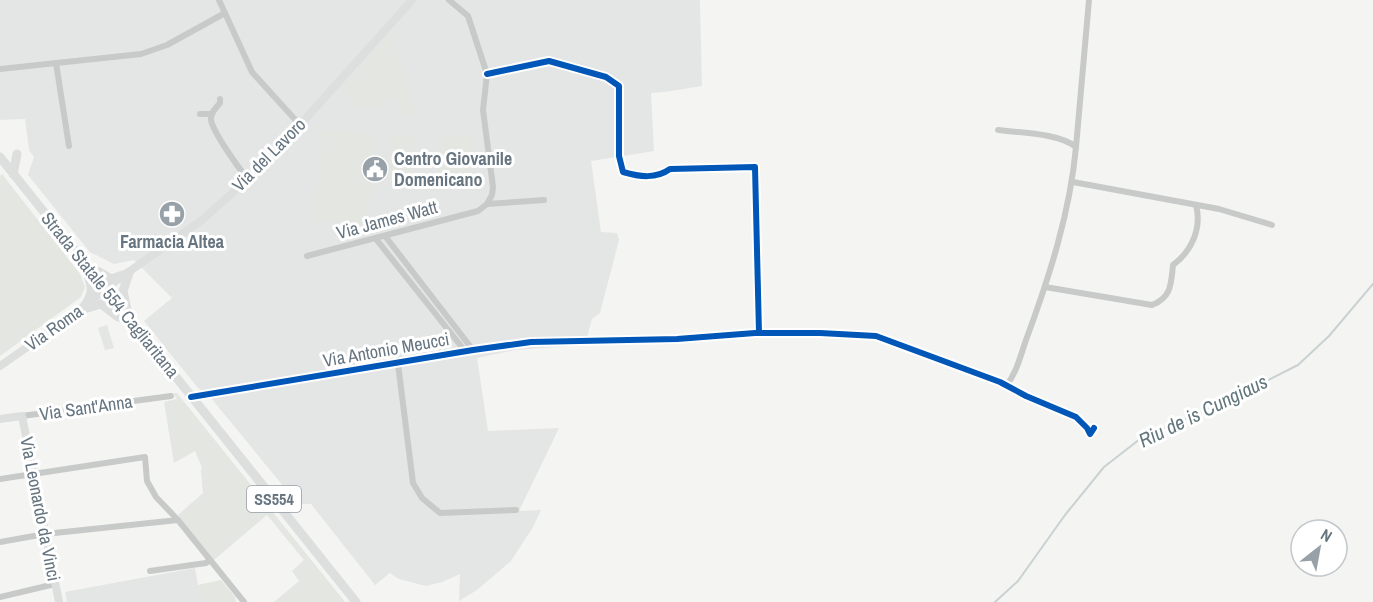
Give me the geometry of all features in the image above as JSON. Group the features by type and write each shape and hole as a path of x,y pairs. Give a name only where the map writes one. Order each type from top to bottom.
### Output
{"main road":[{"name":"Via del Lavoro","path":"106,288 202,220 248,179 300,125 412,0"},
{"path":"13,174 17,154"},
{"name":"Strada Statale 554 Cagliaritana","path":"0,157 356,602"},
{"path":"79,255 98,273 111,279 129,273"},
{"path":"79,255 92,289 90,298 82,309"},
{"path":"129,273 123,291 130,320"},
{"name":"Via Roma","path":"0,366 82,309 106,288"},
{"path":"82,309 100,304 118,316 130,320"},
{"name":"Via Sant'Anna","path":"0,419 22,416"},
{"name":"Via Leonardo da Vinci","path":"22,416 59,602"}],"street":[{"path":"219,0 252,72 300,125"},
{"path":"450,0 468,16 487,74 483,110 493,187 487,204"},
{"path":"1006,386 1016,374 1045,287 1073,182 1089,0"},
{"path":"0,69 141,54 166,45 225,13"},
{"path":"487,74 549,61 606,77 619,86 619,156 623,172 638,177 661,175 670,169 755,167 759,333"},
{"path":"56,63 69,146"},
{"path":"220,99 220,104 211,119 215,129 248,179"},
{"path":"200,114 212,114"},
{"path":"998,130 1050,137 1071,143 1076,147"},
{"path":"1073,182 1164,197 1227,211 1272,225"},
{"name":"Via James Watt","path":"307,256 477,211 487,204 544,200"},
{"path":"1045,287 1152,304 1161,301 1170,291 1173,265 1188,251 1192,243 1198,215 1196,205"},
{"path":"385,236 465,351"},
{"path":"376,238 473,350"},
{"name":"Via Antonio Meucci","path":"191,397 531,342 677,339 759,333 820,333 876,336 1000,382 1076,417 1090,434 1094,428"},
{"path":"398,364 413,483 422,498 440,513 516,510"},
{"name":"Via Sant'Anna","path":"22,416 171,396"},
{"path":"0,479 144,457 150,488 156,497 178,520 244,602"},
{"path":"0,542 45,534 178,520"},
{"path":"150,571 210,560"},
{"path":"0,597 55,584"}],"shaded area":[{"path":"0,0 700,0 702,86 651,93 654,151 591,161 601,232 617,233 619,240 600,313 592,319 585,345 515,350 477,358 488,431 559,428 519,511 541,510 511,561 477,590 459,601 460,574 426,586 399,579 390,573 375,585 311,504 298,504 211,398 198,388 144,321 172,298 134,260 114,264 90,252 28,175 34,157 29,150 25,119 0,120"},
{"path":"391,33 417,113 400,115 395,98 386,98 379,105 371,108 352,106 343,86"},
{"path":"323,129 377,135 367,226 313,220"},
{"path":"391,133 417,136 412,181 385,178"},
{"path":"443,134 474,137 468,189 437,185"},
{"path":"2,174 80,274 85,287 81,297 0,356 0,176"},
{"path":"107,325 114,348 105,350 98,328"},
{"path":"173,393 177,393 345,602 274,602 299,581 292,571 304,560 267,515 214,560 178,515 203,493 202,468 195,451 174,463 164,402 177,399"},
{"path":"195,568 201,602 67,602 65,592"},
{"path":"221,580 235,597 236,602 201,602 198,585"}],"waterway":[{"name":"Riu de is Cungiaus","path":"995,602 1018,581 1065,515 1104,467 1140,439 1223,403 1298,365 1329,336 1373,284"}],"cycle path":[{"path":"487,74 549,61 606,77 619,86 619,156 623,172 648,176 670,169 755,167 759,333"},
{"path":"191,397 531,342 677,339 755,333 820,333 876,336 1000,382 1026,396 1076,417 1090,434 1094,428"}],"place":[{"name":"Centro Giovanile Domenicano","path":"375,169"},
{"name":"Farmacia Altea","path":"172,214"}]}
